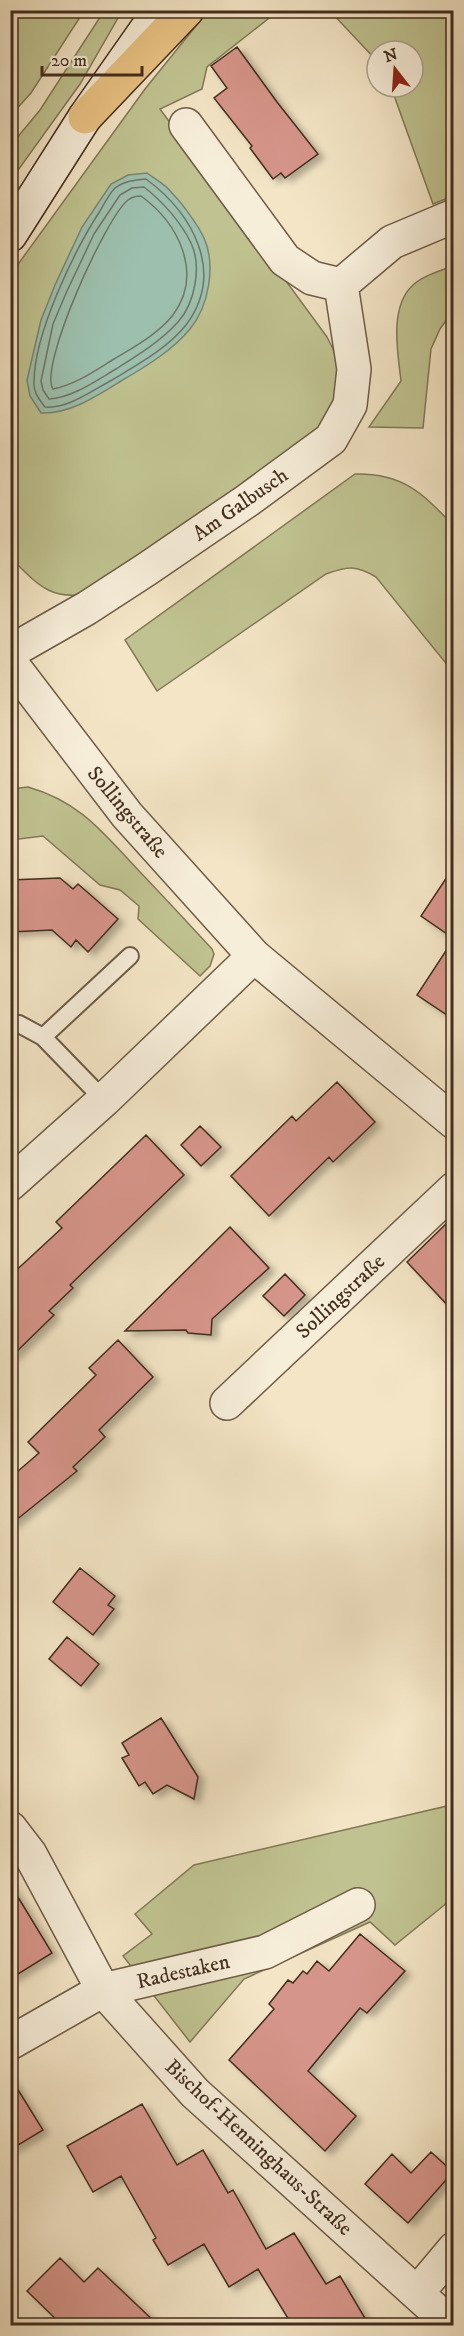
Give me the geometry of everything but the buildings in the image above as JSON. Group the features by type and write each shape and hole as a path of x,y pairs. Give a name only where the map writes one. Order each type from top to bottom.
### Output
{"main road":[{"path":"85,117 166,11"}],"street":[{"path":"10,235 85,117"},
{"path":"186,125 285,261 312,278 341,285 392,242 453,216"},
{"name":"Am Galbusch","path":"10,652 87,608 147,569 248,500 331,439 350,405 354,369 341,285"},
{"name":"Sollingstraße","path":"10,662 127,815 255,956 453,1122"},
{"path":"10,1184 104,1100 255,956"},
{"name":"Sollingstraße","path":"227,1403 453,1189"},
{"name":"Bischof-Henninghaus-Straße","path":"10,1828 30,1854 103,1990 195,2093 453,2325"},
{"name":"Radestaken","path":"10,2043 103,1990 265,1952 358,1905"},
{"path":"417,2293 453,2249"}],"lane":[{"path":"44,1037 130,956"},
{"path":"10,1026 19,1024 44,1037 104,1100"}],"shaded area":[{"path":"21,10 84,11 31,93 11,115 11,28"},
{"path":"104,11 122,11 80,84 11,180 11,145 40,110"},
{"path":"208,11 278,11 207,67 202,89 160,109 327,337 338,363 340,375 337,400 332,411 314,433 91,593 65,595 55,593 37,583 11,558 11,274 145,89"},
{"path":"330,11 453,11 453,196 433,204 395,99 425,99 425,39 365,39 365,48"},
{"path":"453,266 453,311 440,329 431,349 423,428 369,427 401,381 397,332 400,306 405,295 421,279"},
{"path":"355,474 386,477 399,481 431,503 453,525 453,672 376,577 363,570 346,568 326,574 157,691 125,640"},
{"path":"28,787 63,801 90,821 212,949 214,954 210,966 200,976 138,919 139,906 120,890 100,885 43,836 11,840 11,789"},
{"path":"453,1801 453,1898 395,1945 370,1922 244,1979 190,2042 123,1956 152,1934 135,1914 194,1865 451,1805"}],"water":[{"path":"147,173 167,187 176,197 204,238 210,260 210,273 202,309 197,320 183,337 149,364 83,403 62,411 41,413 30,396 27,380 41,320 55,285 82,227 111,184 128,175"}]}
